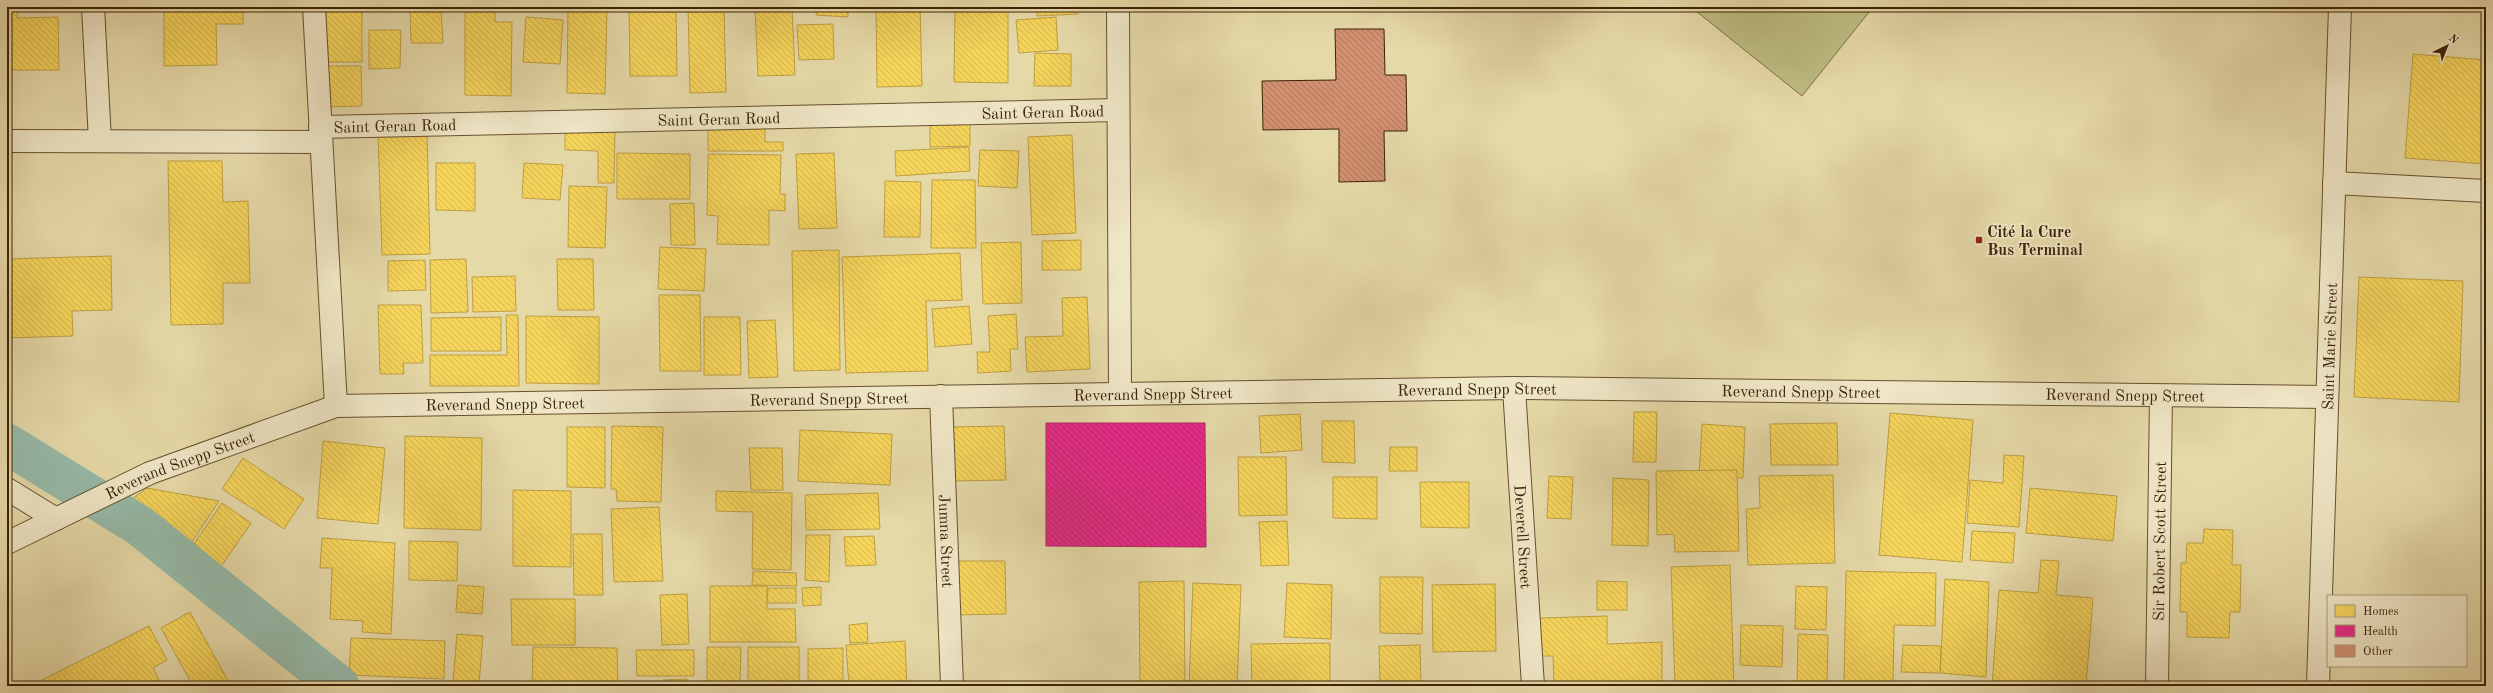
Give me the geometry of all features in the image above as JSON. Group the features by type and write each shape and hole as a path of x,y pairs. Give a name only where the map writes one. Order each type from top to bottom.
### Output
{"street":[{"path":"93,7 100,141"},
{"path":"314,7 336,406"},
{"path":"1118,7 1120,393"},
{"name":"Saint Marie Street","path":"2318,686 2326,397 2340,7"},
{"name":"Saint Geran Road","path":"7,141 100,141 1118,110"},
{"path":"2334,183 2486,191"},
{"name":"Reverand Snepp Street","path":"7,543 150,473 336,406 1514,388 2326,397"},
{"name":"Deverell Street","path":"1514,388 1534,686"},
{"name":"Jumna Street","path":"941,396 952,686"},
{"name":"Sir Robert Scott Street","path":"2157,686 2161,396"},
{"path":"7,489 56,519"}],"green space":[{"path":"1691,7 1873,7 1802,96"}],"building: Homes":[{"path":"7,7 17,7 17,18 58,17 59,70 7,70"},
{"path":"164,7 243,7 243,24 216,24 217,65 164,66"},
{"path":"324,7 362,7 362,62 325,62"},
{"path":"465,7 495,7 495,22 512,22 511,96 465,95"},
{"path":"568,7 607,7 605,94 567,93"},
{"path":"629,7 676,7 677,76 630,76"},
{"path":"688,7 724,7 726,92 690,93"},
{"path":"755,7 792,7 795,75 758,76"},
{"path":"817,7 848,7 848,17 816,15"},
{"path":"876,7 920,7 922,86 877,87"},
{"path":"955,7 1008,7 1008,83 954,82"},
{"path":"1037,7 1077,7 1078,14 1037,16"},
{"path":"441,8 443,43 411,43 410,9"},
{"path":"526,17 563,20 560,64 523,62"},
{"path":"1056,17 1058,50 1019,53 1016,20"},
{"path":"833,24 834,59 799,60 797,25"},
{"path":"369,30 401,30 400,68 369,69"},
{"path":"1035,53 1071,54 1071,86 1034,86"},
{"path":"2413,54 2486,60 2486,164 2405,158"},
{"path":"323,66 361,66 362,106 324,107"},
{"path":"970,122 970,146 930,147 930,123"},
{"path":"708,125 765,125 765,142 783,142 783,151 708,151"},
{"path":"565,129 615,130 614,183 598,183 598,151 565,150"},
{"path":"427,132 430,254 382,255 378,133"},
{"path":"1072,135 1076,233 1032,235 1028,137"},
{"path":"969,147 970,171 896,176 895,151"},
{"path":"980,150 1019,151 1017,188 978,186"},
{"path":"617,153 690,154 690,199 617,199"},
{"path":"834,153 837,228 799,229 796,154"},
{"path":"708,154 781,155 780,194 785,194 785,211 769,210 769,245 717,244 718,216 707,215"},
{"path":"168,161 222,161 223,202 248,201 250,283 223,283 223,324 171,325"},
{"path":"436,163 475,163 475,211 436,210"},
{"path":"524,163 563,165 560,200 522,198"},
{"path":"932,180 975,180 976,248 931,248"},
{"path":"885,181 921,182 920,237 884,237"},
{"path":"569,186 607,187 605,248 568,247"},
{"path":"694,203 695,245 671,245 670,204"},
{"path":"1081,240 1081,270 1042,270 1042,241"},
{"path":"1021,242 1022,303 983,304 981,243"},
{"path":"660,247 706,249 704,291 658,289"},
{"path":"839,250 840,370 794,371 792,251"},
{"path":"960,253 962,300 926,301 928,371 846,373 842,257"},
{"path":"111,256 112,310 72,311 73,336 7,338 7,259"},
{"path":"466,259 468,312 431,313 430,260"},
{"path":"557,259 593,259 594,310 558,310"},
{"path":"425,260 426,290 388,291 388,261"},
{"path":"515,276 516,311 473,312 472,277"},
{"path":"2359,277 2463,281 2459,402 2354,397"},
{"path":"659,295 700,295 701,371 660,371"},
{"path":"1087,297 1090,369 1027,372 1025,337 1063,336 1062,298"},
{"path":"378,305 421,305 423,363 403,363 404,374 380,374"},
{"path":"969,306 972,344 935,347 932,309"},
{"path":"1016,314 1018,349 1010,349 1011,371 978,373 977,352 990,352 988,316"},
{"path":"506,315 518,315 519,386 430,386 430,355 507,355"},
{"path":"526,316 599,317 599,384 526,383"},
{"path":"501,317 501,351 431,351 431,318"},
{"path":"704,317 740,317 741,375 704,375"},
{"path":"775,320 778,377 749,378 747,321"},
{"path":"1634,412 1657,412 1656,462 1633,462"},
{"path":"1890,413 1973,420 1962,562 1879,555"},
{"path":"1300,414 1302,450 1261,453 1259,416"},
{"path":"1322,421 1354,421 1355,463 1322,462"},
{"path":"1837,423 1838,465 1771,465 1770,424"},
{"path":"1702,424 1745,427 1743,478 1699,476"},
{"path":"612,426 663,427 661,502 617,501 616,489 611,489"},
{"path":"1004,426 1006,480 954,481 952,427"},
{"path":"567,427 605,427 605,488 567,487"},
{"path":"800,430 892,434 890,485 798,481"},
{"path":"405,436 482,438 481,530 404,528"},
{"path":"323,441 385,448 378,524 317,518"},
{"path":"1390,447 1417,447 1417,471 1389,471"},
{"path":"749,448 782,448 783,490 751,490"},
{"path":"2004,455 2024,456 2019,527 1967,523 1970,480 2003,483"},
{"path":"1238,457 1286,457 1287,515 1239,516"},
{"path":"243,458 304,499 284,529 222,489"},
{"path":"1737,470 1739,551 1675,552 1674,534 1657,535 1656,471"},
{"path":"1833,475 1835,563 1748,565 1746,509 1760,508 1759,476"},
{"path":"1549,476 1573,477 1571,519 1547,518"},
{"path":"1333,477 1377,477 1377,519 1333,518"},
{"path":"1613,478 1649,480 1648,546 1612,545"},
{"path":"1420,482 1469,482 1469,528 1421,527"},
{"path":"147,488 219,501 190,545 127,503"},
{"path":"2030,488 2117,496 2113,541 2026,533"},
{"path":"513,490 571,491 571,567 513,566"},
{"path":"716,491 792,493 791,570 752,569 753,512 716,511"},
{"path":"878,493 880,529 806,530 805,495"},
{"path":"222,503 251,523 218,571 189,551"},
{"path":"659,507 663,581 614,582 611,509"},
{"path":"1287,521 1289,565 1261,566 1259,522"},
{"path":"2204,529 2233,530 2232,565 2241,565 2240,612 2230,612 2229,638 2187,637 2187,612 2180,612 2181,563 2186,563 2187,543 2203,543"},
{"path":"1972,531 2015,533 2013,563 1970,560"},
{"path":"573,534 602,534 603,595 574,595"},
{"path":"806,535 830,535 829,582 805,580"},
{"path":"874,536 876,565 846,566 844,537"},
{"path":"322,538 395,543 391,634 362,632 363,621 330,619 332,568 320,568"},
{"path":"409,541 458,542 457,581 409,580"},
{"path":"2041,560 2059,561 2056,595 2093,598 2086,686 1992,686 1999,590 2038,593"},
{"path":"953,561 1005,561 1006,614 954,615"},
{"path":"1730,565 1734,686 1675,686 1671,567"},
{"path":"753,571 796,573 797,586 752,585"},
{"path":"1846,571 1936,573 1935,626 1894,625 1893,686 1844,686"},
{"path":"1380,577 1423,577 1422,634 1380,633"},
{"path":"1945,579 1989,582 1986,677 1940,673"},
{"path":"1184,581 1185,686 1140,686 1139,582"},
{"path":"1597,581 1627,582 1627,610 1597,610"},
{"path":"1193,583 1241,585 1237,686 1189,686"},
{"path":"1287,583 1332,585 1331,639 1284,637"},
{"path":"1495,584 1496,651 1433,652 1432,585"},
{"path":"458,585 484,587 482,614 456,612"},
{"path":"710,586 767,586 767,609 795,609 796,642 710,642"},
{"path":"1796,586 1827,587 1826,630 1795,629"},
{"path":"821,587 821,605 803,606 802,588"},
{"path":"768,588 796,588 796,603 767,603"},
{"path":"687,594 689,644 662,645 660,595"},
{"path":"511,599 575,599 575,645 512,645"},
{"path":"190,612 231,686 193,686 161,628"},
{"path":"1607,616 1607,644 1662,642 1662,684 1554,686 1553,656 1541,656 1540,618"},
{"path":"867,623 868,642 850,643 849,625"},
{"path":"1741,625 1783,626 1782,667 1740,665"},
{"path":"149,626 167,660 153,668 162,686 42,686 40,681"},
{"path":"457,634 483,636 479,684 453,682"},
{"path":"1798,634 1828,635 1827,685 1797,684"},
{"path":"351,638 445,641 444,679 349,675"},
{"path":"905,641 907,686 849,686 846,645"},
{"path":"1330,643 1330,686 1252,686 1251,644"},
{"path":"1420,645 1421,686 1380,686 1379,646"},
{"path":"1903,645 1941,646 1940,673 1901,672"},
{"path":"533,647 617,648 618,686 532,686"},
{"path":"707,647 741,647 740,686 707,686"},
{"path":"748,647 799,647 799,686 748,686"},
{"path":"843,648 843,686 808,686 808,649"},
{"path":"636,650 694,650 694,676 637,676"},
{"path":"687,679 687,686 663,686 663,680"},
{"path":"365,685 467,686 366,686"}],"building: Health":[{"path":"1046,423 1205,423 1206,547 1046,546"}],"building: Other":[{"path":"1335,29 1384,29 1385,75 1406,75 1407,131 1384,131 1385,181 1339,182 1339,129 1263,130 1262,81 1336,80"}],"waterway":[{"path":"7,444 140,526 339,686"}],"place":[{"name":"Cité la Cure Bus Terminal","path":"1979,240"}]}
